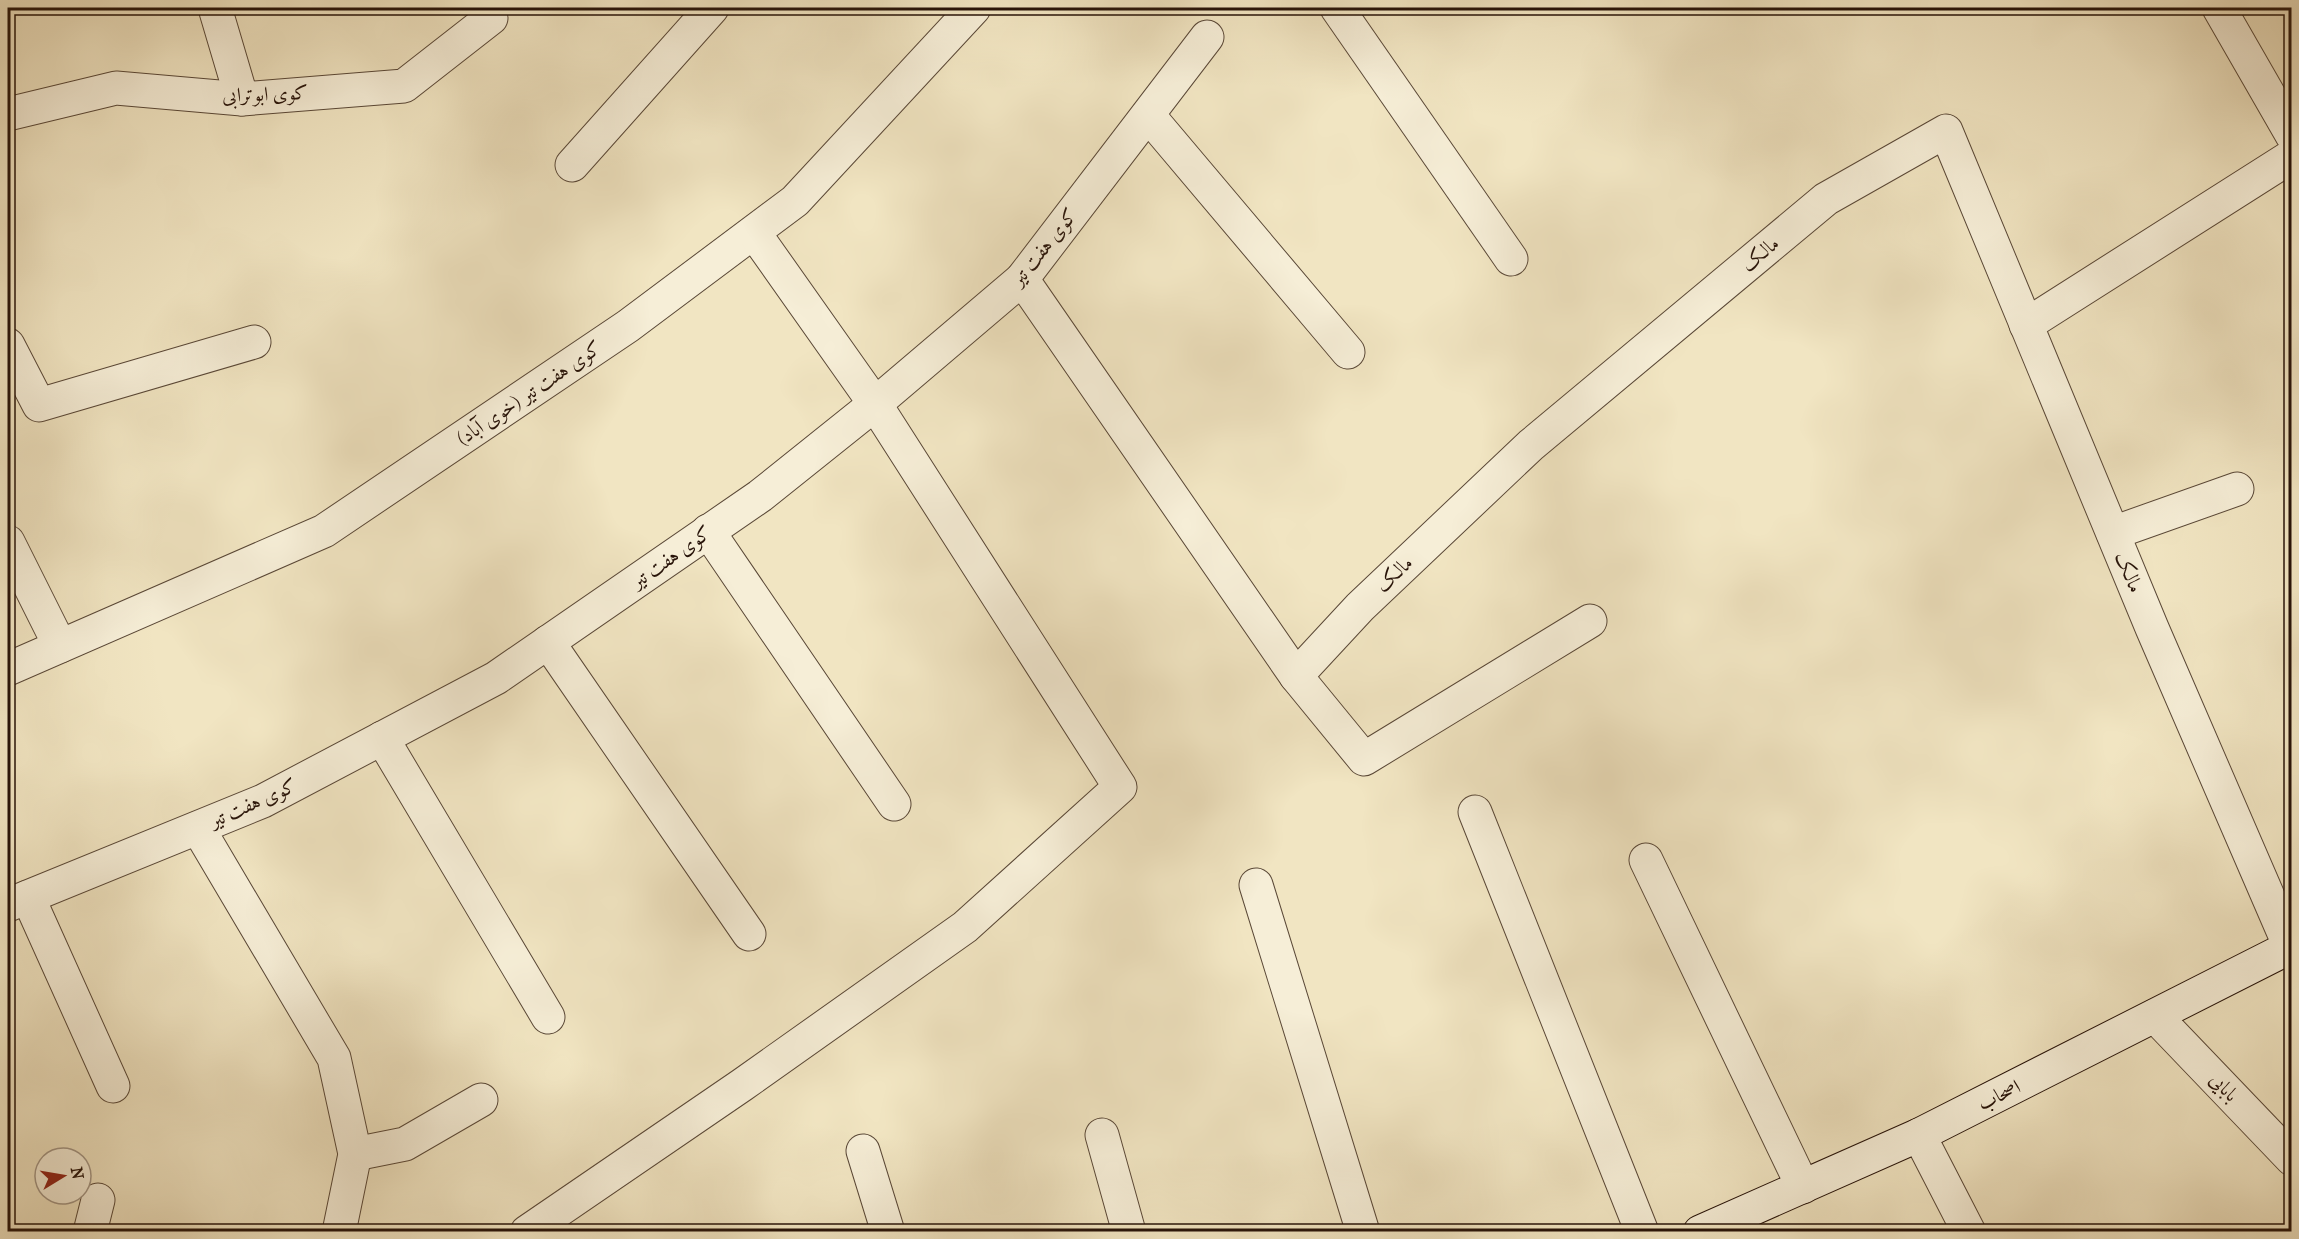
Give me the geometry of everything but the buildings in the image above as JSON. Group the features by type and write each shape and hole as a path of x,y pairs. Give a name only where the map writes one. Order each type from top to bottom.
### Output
{"street":[{"path":"215,8 242,99"},
{"name":"کوی ابوترابی","path":"8,114 116,88 242,99 404,86 491,18 485,8"},
{"path":"572,165 712,8"},
{"name":"کوی هفت تیر (خوی آباد)","path":"8,669 324,531 628,326 755,234 795,201 974,8"},
{"path":"1336,8 1511,259"},
{"path":"2219,8 2292,135"},
{"name":"کوی هفت تیر","path":"17,901 263,801 496,678 760,496 875,404 1022,279 1207,37"},
{"path":"1148,115 1348,352"},
{"name":"مالک","path":"1296,676 1360,607 1550,430 1826,199 1946,131 2113,533 2291,946"},
{"path":"2026,325 2292,156"},
{"path":"527,1232 965,927 1120,787 875,404 755,234"},
{"path":"1022,279 1296,676 1364,759 1590,621"},
{"path":"8,345 39,405 254,342"},
{"path":"2113,533 2237,489"},
{"path":"708,531 894,804"},
{"path":"8,542 60,646"},
{"path":"548,642 749,934"},
{"path":"382,738 548,1017"},
{"path":"1475,812 1642,1232"},
{"path":"198,828 334,1058 355,1154 339,1232"},
{"path":"1646,860 1803,1187"},
{"path":"1256,885 1363,1232"},
{"path":"17,901 113,1086"},
{"name":"اصحاب","path":"1700,1232 1919,1135 2291,946"},
{"name":"بابایی","path":"2155,1016 2292,1159"},
{"path":"355,1154 405,1144 481,1100"},
{"path":"1919,1135 1969,1232"},
{"path":"1102,1136 1129,1232"},
{"path":"863,1151 888,1232"},
{"path":"90,1232 98,1200"}]}
